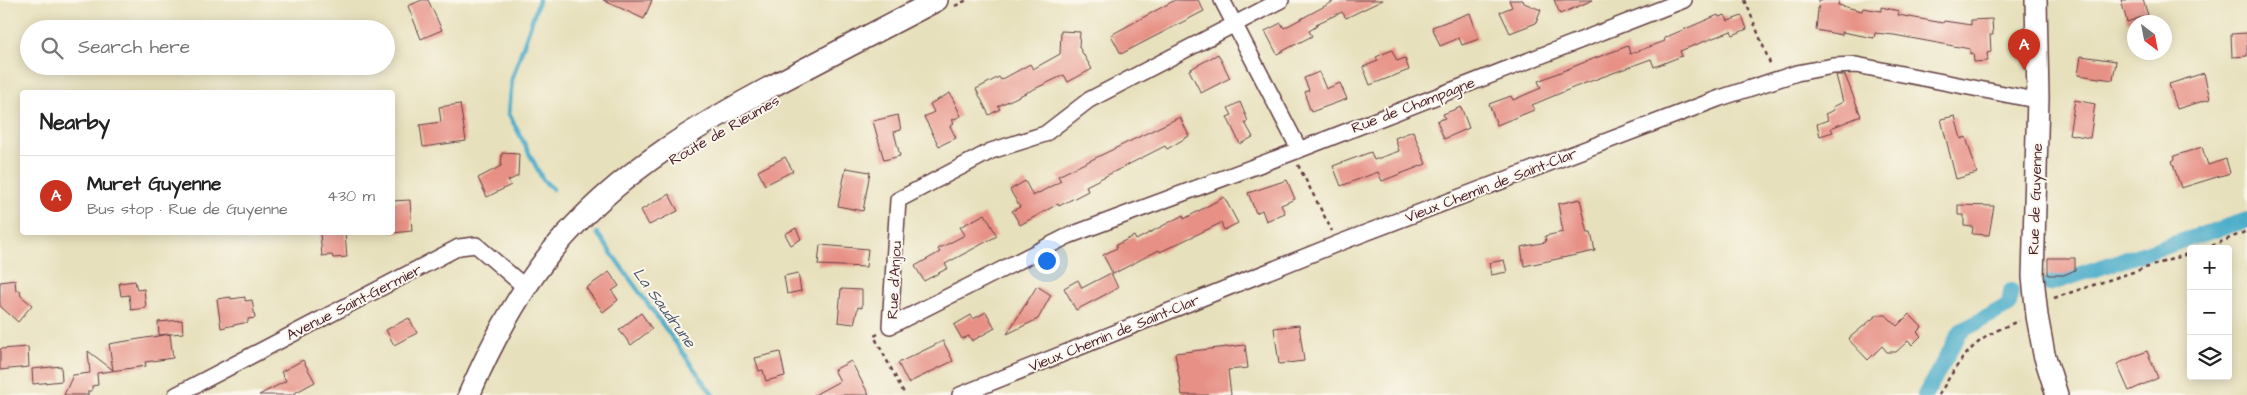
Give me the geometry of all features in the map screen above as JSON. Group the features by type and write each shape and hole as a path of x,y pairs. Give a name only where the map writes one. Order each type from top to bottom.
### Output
{"main road":[{"name":"Rue de Guyenne","path":"2036,0 2038,98 2033,277 2036,309 2044,354 2057,395"},
{"name":"Route de Rieumes","path":"469,395 487,353 525,287 554,249 634,171 706,122 751,97 943,5"}],"street":[{"path":"1222,0 1295,151"},
{"path":"1233,24 1280,0"},
{"name":"Rue de Champagne","path":"1295,151 1684,0"},
{"name":"Rue d'Anjou","path":"890,326 898,200 991,151 1045,134 1089,100 1233,24"},
{"name":"Vieux Chemin de Saint-Clar","path":"960,395 1338,243 1720,98 1777,79 1833,66 1856,65 2030,99 2038,98"},
{"name":"Rue d'Anjou","path":"890,326 1068,236 1295,151"},
{"name":"Avenue Saint-Germier","path":"176,395 459,247 476,245 525,287"}],"path":[{"path":"943,5 967,0"},
{"path":"1744,0 1777,79"},
{"path":"1295,151 1338,243"},
{"path":"2214,245 2247,231"},
{"path":"1939,395 1956,365 1974,344 2007,325 2069,294 2187,254"},
{"path":"890,326 874,336 905,395"}],"building":[{"path":"422,0 428,0 442,30 421,39 408,6"},
{"path":"603,0 652,0 644,19"},
{"path":"1175,0 1198,0 1204,11 1121,54 1111,35"},
{"path":"1336,0 1383,0 1346,18 1342,12 1316,24 1317,26 1309,31 1312,36 1277,54 1265,31 1281,23 1284,28"},
{"path":"1509,0 1523,0 1524,3 1541,10 1536,23 1510,33 1500,12 1512,7"},
{"path":"1554,0 1593,0 1560,14"},
{"path":"1819,0 1839,0 1838,5 1862,11 1863,8 1881,11 1881,7 1899,11 1898,15 1943,23 1944,21 1971,25 1971,20 1992,19 1993,35 1990,35 1991,52 1987,53 1988,61 1974,62 1973,53 1970,54 1970,49 1894,35 1875,33 1874,38 1842,32 1842,35 1816,30"},
{"path":"2121,0 2143,0 2148,15 2127,15 2127,22"},
{"path":"1470,13 1479,39 1462,45 1459,38 1440,46 1432,27"},
{"path":"1718,15 1719,17 1725,15 1728,21 1742,16 1747,29 1733,35 1731,31 1680,51 1682,56 1654,67 1651,59 1575,87 1532,105 1534,110 1497,125 1489,104 1511,96 1513,100 1541,88 1538,81 1628,46 1630,54 1665,41 1664,38"},
{"path":"1061,31 1080,32 1079,47 1092,69 1068,82 1064,75 998,106 1000,109 989,115 976,89 999,77 1001,80 1030,64 1033,69 1060,54"},
{"path":"2247,33 2247,56 2232,57 2231,34"},
{"path":"1392,50 1397,61 1405,58 1409,70 1370,85 1363,67 1378,61 1376,57"},
{"path":"1218,54 1230,78 1201,93 1189,70"},
{"path":"2081,56 2116,61 2113,80 2078,75"},
{"path":"1319,72 1326,89 1340,83 1347,99 1311,112 1305,92 1309,90 1304,78"},
{"path":"2204,73 2210,99 2177,109 2169,84"},
{"path":"1836,75 1845,75 1861,116 1831,128 1833,132 1820,136 1817,124 1828,120 1825,114 1834,110 1833,107 1843,102"},
{"path":"950,93 961,116 952,120 954,123 950,126 956,138 939,146 924,117 934,112 930,104"},
{"path":"2075,100 2095,104 2090,138 2069,134"},
{"path":"1240,102 1248,121 1245,123 1253,137 1240,144 1227,117 1232,115 1228,108"},
{"path":"460,104 466,141 423,147 420,125 441,122 439,107"},
{"path":"1461,107 1469,128 1444,139 1437,121 1445,118 1443,114"},
{"path":"898,115 901,130 894,132 900,156 884,160 873,121"},
{"path":"1955,116 1961,139 1966,137 1977,173 1956,179 1941,119"},
{"path":"1180,117 1189,136 1167,149 1165,146 1086,186 1088,191 1059,206 1058,204 1020,225 1012,211 1020,207 1010,190 1025,181 1033,196 1061,181 1058,176"},
{"path":"1413,131 1426,164 1382,181 1378,172 1341,186 1333,166 1371,152 1374,160 1399,151 1395,138"},
{"path":"2202,147 2208,165 2226,159 2230,173 2181,188 2172,161 2175,159 2174,156"},
{"path":"502,153 519,154 518,176 508,181 511,185 487,197 478,178 501,166"},
{"path":"785,157 793,171 765,185 758,171"},
{"path":"846,168 870,172 863,211 838,206"},
{"path":"1287,180 1295,199 1281,205 1285,213 1266,221 1262,210 1256,213 1248,193"},
{"path":"669,194 678,211 649,225 641,210"},
{"path":"1224,197 1238,223 1224,230 1221,223 1160,252 1159,250 1113,274 1103,255 1117,248 1116,245 1134,236 1136,240 1183,215 1184,219"},
{"path":"1580,199 1588,233 1591,233 1595,251 1524,266 1521,247 1546,242 1545,236 1563,232 1558,204"},
{"path":"410,200 412,231 395,233 395,201"},
{"path":"1958,205 1994,206 1989,235 1972,234 1973,227 1964,226 1964,215 1958,215"},
{"path":"985,214 997,236 945,264 948,268 924,281 915,266 940,252 938,249 965,235 960,227"},
{"path":"796,228 801,239 791,245 785,234"},
{"path":"320,235 345,235 347,257 333,258 332,255 322,256"},
{"path":"820,245 868,249 866,267 818,265"},
{"path":"2048,258 2075,258 2075,270 2064,275 2048,275"},
{"path":"1504,260 1507,272 1491,275 1489,263"},
{"path":"609,272 619,286 612,291 618,300 603,312 586,288"},
{"path":"798,273 801,291 787,294 784,276"},
{"path":"1111,273 1118,288 1076,310 1064,288 1078,280 1082,288"},
{"path":"15,280 16,291 20,290 21,296 32,305 18,322 0,306 0,282"},
{"path":"135,281 137,290 144,289 146,308 131,310 129,295 121,296 119,283"},
{"path":"1037,286 1051,295 1038,319 1007,334"},
{"path":"841,289 862,290 862,308 858,307 854,324 838,322"},
{"path":"231,297 231,299 245,297 245,301 252,300 255,318 248,319 248,322 221,328 217,299"},
{"path":"986,312 995,328 972,341 969,336 962,339 954,325 971,315 973,319"},
{"path":"641,313 652,329 631,345 619,330"},
{"path":"1909,314 1922,327 1917,332 1921,336 1912,345 1908,341 1896,352 1887,352 1882,346 1868,360 1848,339 1877,315 1886,315 1897,326"},
{"path":"409,318 417,333 394,345 386,330"},
{"path":"182,320 183,333 159,335 158,322"},
{"path":"1299,325 1304,361 1279,364 1274,328"},
{"path":"170,334 173,358 145,362 146,366 97,373 98,385 92,386 92,391 88,391 88,395 64,395 73,375 90,373 88,351 113,370 109,344"},
{"path":"943,341 953,361 908,383 898,363"},
{"path":"1245,345 1248,368 1228,370 1231,395 1182,395 1175,353"},
{"path":"28,347 29,367 0,370 0,349"},
{"path":"2147,351 2158,378 2129,391 2117,364"},
{"path":"780,352 785,376 766,381 763,370 759,371 755,358"},
{"path":"303,360 315,382 291,395 259,395 286,381 281,372"},
{"path":"851,361 869,395 814,395 840,381 834,370"},
{"path":"61,366 62,381 33,384 32,369"}],"waterway":[{"name":"La Saudrune","path":"539,0 512,79 509,114 543,180 553,189"},
{"path":"2049,284 2247,220"},
{"name":"La Saudrune","path":"597,233 713,395"},
{"path":"1925,395 1961,331 2009,305 2011,291"}],"place":[{"name":"Muret Guyenne","path":"2024,70"}]}
